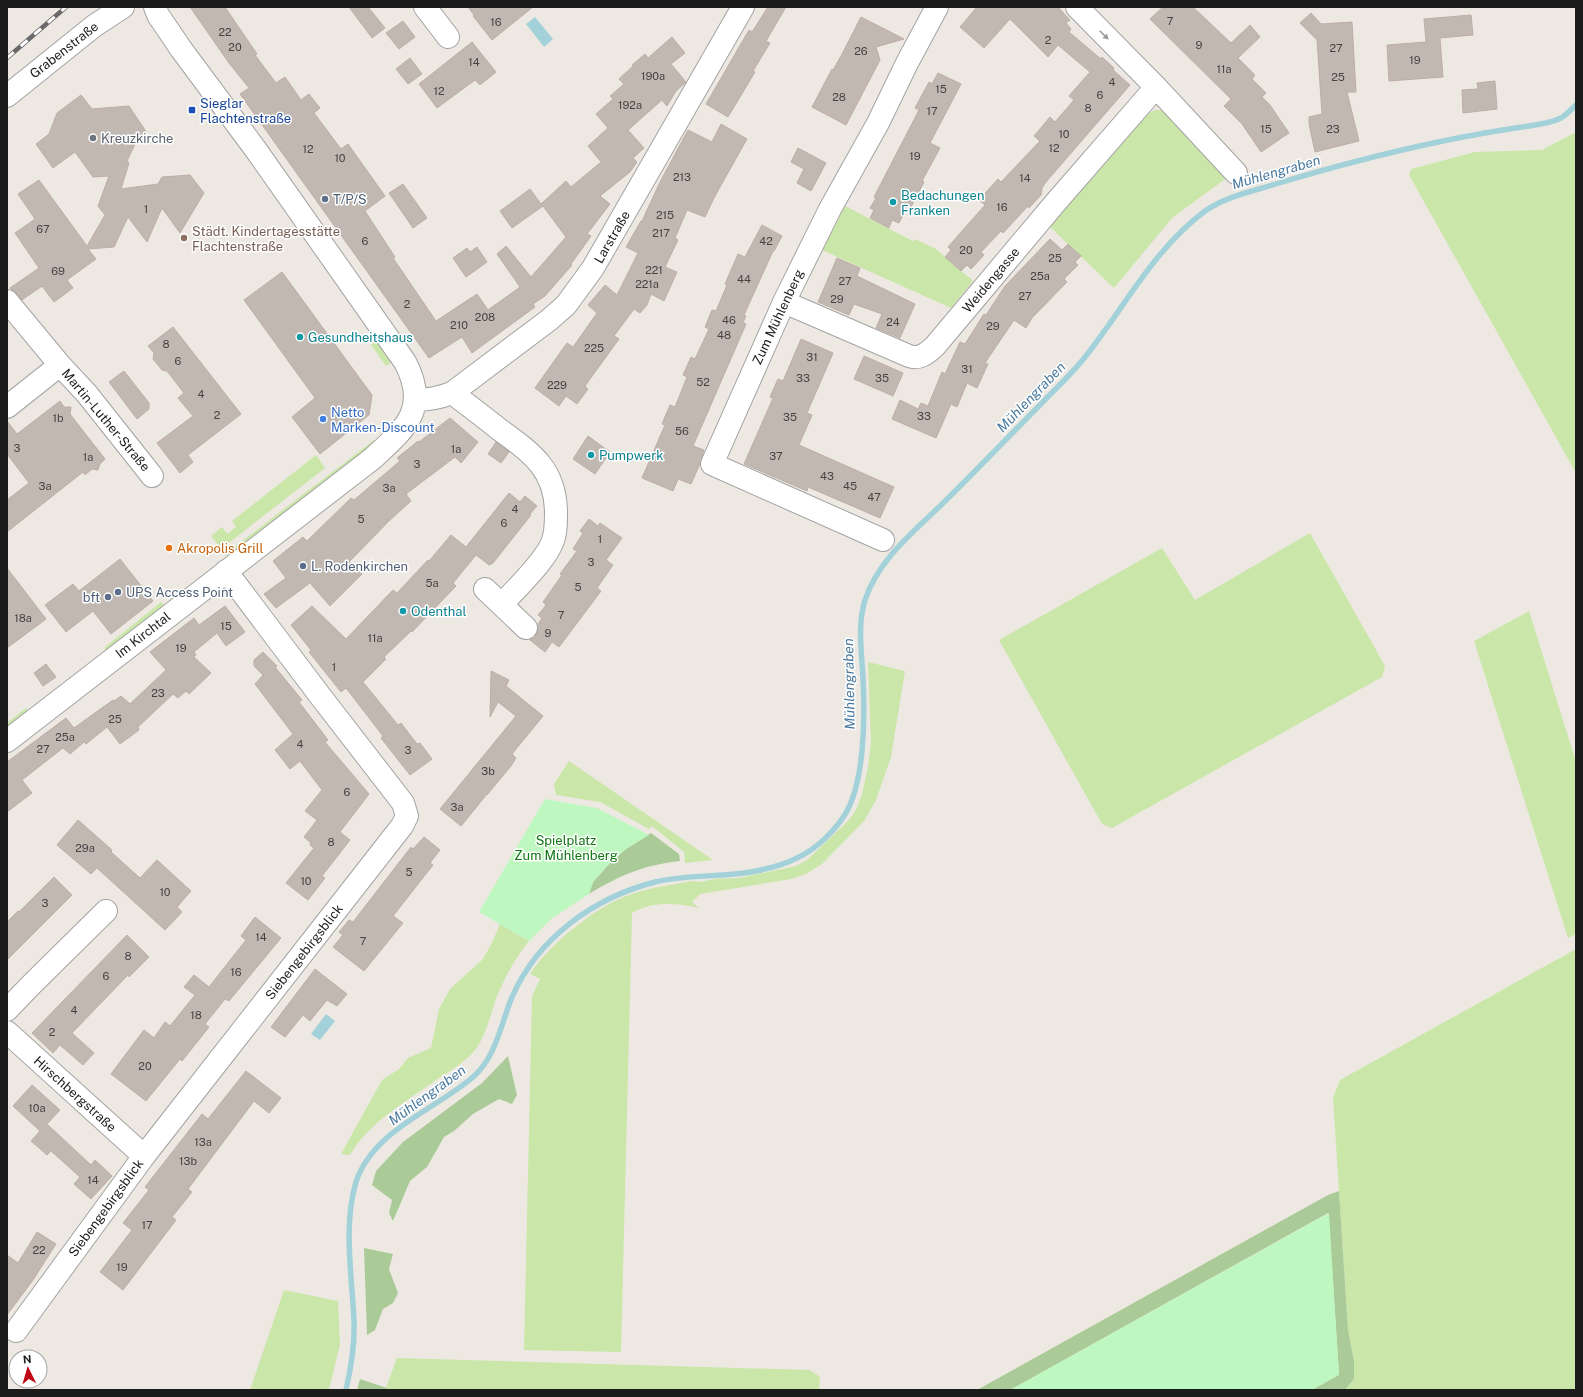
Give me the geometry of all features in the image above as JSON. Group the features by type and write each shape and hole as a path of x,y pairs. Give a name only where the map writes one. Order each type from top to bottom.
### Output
{"street":[{"name":"Grabenstraße","path":"7,96 94,26 123,7"},
{"path":"155,7 158,15 181,49 256,150 405,362 413,377 415,400"},
{"path":"425,7 448,37"},
{"name":"Larstraße","path":"415,400 429,400 452,393 549,320 566,305 593,268 622,220 743,7"},
{"name":"Zum Mühlenberg","path":"883,540 712,464 784,302 830,209 878,123 907,63 937,7"},
{"path":"1077,7 1156,87 1236,173"},
{"name":"Weidengasse","path":"784,302 909,356 915,358 924,355 935,346 1056,202 1156,87"},
{"name":"Martin-Luther-Straße","path":"7,301 60,365 88,394 152,476"},
{"name":"Martin-Luther-Straße","path":"7,407 60,365"},
{"path":"452,393 535,457 553,486 556,515 555,533 552,544 545,556 502,604"},
{"name":"Im Kirchtal","path":"7,741 372,459 391,442 409,421 414,408 415,400"},
{"name":"Siebengebirgsblick","path":"16,1331 144,1156 394,837 407,816 403,803 226,571"},
{"path":"485,589 526,628"},
{"path":"7,1010 106,910"},
{"name":"Hirschbergstraße","path":"7,1032 144,1156"}],"green space":[{"path":"1155,110 1162,110 1232,174 1172,218 1114,288 1049,226 1143,116"},
{"path":"1576,132 1576,473 1409,175 1411,169 1475,152 1542,150"},
{"path":"845,206 913,241 915,239 936,249 973,281 951,308 822,250"},
{"path":"375,338 392,362 386,366 371,345"},
{"path":"374,440 375,443 230,556 224,555"},
{"path":"316,455 325,468 221,549 211,536 222,527 227,534 236,527 232,521"},
{"path":"1310,533 1385,666 1382,677 1112,828 1102,824 999,640 1162,548 1195,600"},
{"path":"161,602 165,606 107,651 104,648"},
{"path":"1529,611 1576,762 1576,934 1568,938 1474,641"},
{"path":"868,662 905,671 891,757 876,800 864,821 822,864 806,874 791,879 700,894 692,902 699,908 664,904 648,906 632,913 621,1352 524,1350 532,996 540,979 530,974 560,940 586,918 626,896 650,889 692,881 699,882 715,879 739,878 796,866 807,860 848,821 856,810 862,794 868,767 871,743"},
{"path":"26,708 28,712 7,728 7,723"},
{"path":"569,761 713,860 685,863 684,852 652,826 649,829 600,802 556,795 554,784"},
{"name":"Spielplatz Zum Mühlenberg","path":"545,799 597,808 649,835 626,849 610,863 593,882 589,894 551,919 529,941 479,912"},
{"path":"651,833 679,854 680,861 644,868 611,881 589,894 593,882 610,863 626,849"},
{"path":"500,924 529,941 510,969 496,999 485,1032 475,1050 463,1062 390,1112 368,1132 350,1155 341,1154 382,1080 399,1069 408,1058 431,1048 439,1009 450,989 482,960 491,945"},
{"path":"1576,949 1576,1390 1345,1390 1354,1379 1354,1361 1348,1330 1333,1098 1340,1080"},
{"path":"508,1056 517,1095 512,1104 499,1099 473,1114 454,1131 444,1137 427,1167 410,1181 393,1221 389,1213 392,1200 372,1185 376,1171 403,1142 482,1083"},
{"path":"1339,1191 1348,1330 1354,1361 1354,1379 1345,1390 1312,1390 1339,1374 1328,1213 1010,1390 977,1390 1328,1195"},
{"path":"1329,1213 1339,1375 1312,1390 1010,1390"},
{"path":"364,1248 393,1254 389,1269 398,1293 393,1303 383,1309 375,1330 367,1335"},
{"path":"284,1290 338,1301 340,1344 329,1390 250,1390"},
{"path":"397,1358 810,1370 820,1377 819,1390 385,1390"},
{"path":"360,1379 387,1388 385,1390 357,1390"}],"water":[{"path":"535,17 553,39 544,47 526,24"},
{"path":"326,1014 335,1021 320,1040 311,1034"}],"building":[{"path":"190,7 225,7 257,54 255,55 276,83 285,77 301,100 309,94 320,108 314,113 341,149 348,144 385,196 365,211 395,257 393,258 436,321 477,294 488,310 520,287 497,254 506,246 531,277 566,237 543,206 512,228 500,211 530,189 541,204 566,181 571,187 601,162 588,146 608,128 596,114 613,99 610,96 624,84 619,79 633,66 632,65 645,54 648,58 672,37 685,53 671,64 686,82 676,91 667,106 662,100 628,130 644,148 633,158 637,162 630,172 600,196 610,204 587,234 591,236 571,264 572,265 545,296 533,304 535,307 472,353 462,337 429,358 240,94 249,88 229,63"},
{"path":"349,7 368,7 385,28 372,38"},
{"path":"468,7 533,7 492,40 473,16 474,15"},
{"path":"768,7 786,7 766,41 770,43 753,71 755,72 728,117 706,104 749,30 752,32"},
{"path":"977,7 1058,7 1070,20 1066,23 1071,29 1069,32 1101,59 1102,57 1114,68 1113,70 1130,85 1046,182 1042,188 1041,195 1029,208 1028,206 1003,233 1001,231 981,252 984,255 971,269 967,265 961,271 945,257 951,250 948,247 985,205 979,200 998,179 1001,182 1040,141 1034,136 1050,117 1055,122 1074,100 1069,96 1090,72 1058,45 1048,57 1010,19 984,48 960,27"},
{"path":"1163,7 1193,7 1231,43 1250,25 1260,37 1238,58 1255,75 1252,79 1266,93 1262,97 1270,105 1289,133 1261,152 1242,124 1224,106 1231,99 1150,19"},
{"path":"1311,13 1321,24 1352,22 1356,92 1347,92 1359,141 1315,152 1309,117 1322,114 1317,40 1300,23"},
{"path":"1471,15 1473,35 1440,38 1443,77 1389,81 1387,45 1426,42 1424,19"},
{"path":"861,17 904,39 876,47 880,60 846,125 812,107"},
{"path":"403,21 415,37 399,49 386,33"},
{"path":"472,42 496,72 480,85 475,80 437,108 419,84"},
{"path":"410,58 422,74 408,84 396,69"},
{"path":"938,73 961,84 930,143 940,148 922,181 924,182 910,209 907,207 899,223 892,220 889,228 870,218 874,210 870,208 876,198 874,197 919,110 915,108 929,82 932,84"},
{"path":"1495,81 1497,109 1463,113 1462,90 1478,89 1477,83"},
{"path":"81,95 92,109 129,106 147,133 136,142 127,161 129,163 121,189 158,184 162,177 190,175 204,193 180,233 162,208 147,242 128,217 114,247 88,249 96,259 67,280 73,288 54,302 42,286 22,300 10,288 39,268 15,233 35,219 18,194 39,180 87,246 105,215 98,206 109,176 93,177 75,152 53,168 36,144 49,134 57,113"},
{"path":"721,124 747,139 705,217 687,210 675,238 678,240 665,267 677,272 664,301 651,294 647,305 640,313 634,309 614,336 619,339 585,386 588,389 577,404 566,396 559,406 535,388 567,343 573,347 597,313 588,305 605,285 617,295 638,253 626,247 642,221 660,182 688,130 712,142"},
{"path":"798,148 826,163 811,191 797,183 804,169 791,162"},
{"path":"403,184 427,218 413,228 389,193"},
{"path":"762,225 782,236 773,251 744,315 746,316 743,322 746,324 693,446 704,450 699,466 691,484 678,479 673,491 642,478 665,425 662,424 670,405 675,407 687,377 683,375 691,357 695,359 709,329 705,327 712,310 716,311 727,285 725,284 738,254 745,257"},
{"path":"1050,239 1062,250 1068,244 1081,256 1075,262 1078,265 1064,279 1067,282 1032,318 1026,328 1014,320 985,363 988,364 977,388 967,383 957,407 951,404 936,438 892,419 900,400 918,409 921,403 928,406 942,372 945,374 960,342 965,344 984,314 986,315 1005,286"},
{"path":"477,247 487,262 466,277 453,258 467,248 470,252"},
{"path":"837,258 860,268 857,276 915,304 900,338 876,328 882,314 854,304 849,315 818,302"},
{"name":"Gesundheitshaus","path":"282,272 372,395 369,415 320,454 292,417 315,398 244,300"},
{"path":"173,327 241,414 188,455 193,462 180,473 157,443 193,416 178,398 184,393 167,371 162,370 153,359 154,353 148,346"},
{"path":"801,339 833,353 807,413 812,415 799,445 894,487 880,518 808,487 807,491 744,464 773,398 770,397 778,379 783,381"},
{"path":"864,356 903,373 893,396 854,379"},
{"path":"124,371 149,403 149,409 137,419 109,382"},
{"path":"60,401 64,407 71,407 70,414 105,459 100,464 98,470 92,469 85,475 83,472 7,532 7,500 29,483 7,454 7,421 17,434"},
{"path":"450,418 478,442 461,463 455,457 406,494 411,501 349,562 362,574 330,606 310,583 276,608 264,594 286,578 273,561 303,537 307,541 351,498 354,500 400,461 397,458"},
{"name":"Pumpwerk","path":"588,436 610,452 595,474 573,459"},
{"path":"496,442 509,452 501,463 488,454"},
{"path":"509,493 520,502 525,496 537,506 493,563 489,565 476,555 453,583 456,586 412,632 411,631 384,657 386,659 363,682 398,725 401,723 417,744 420,743 432,759 410,775 381,738 383,736 346,688 341,692 309,652 311,650 291,625 312,606 346,639 393,590 397,593 428,560 429,561 451,535 466,547"},
{"path":"589,519 598,526 600,523 622,538 606,560 613,565 597,588 601,591 559,647 552,642 545,652 530,640 535,637 538,631 538,624 542,618 538,615 546,605 543,602 562,575 560,574 577,551 573,549 583,533 580,531"},
{"path":"120,559 153,601 111,634 93,611 66,632 45,605 73,584 79,591"},
{"path":"7,568 46,619 7,648"},
{"path":"225,606 245,632 226,646 217,633 194,652 196,655 194,657 211,673 189,694 186,691 178,698 173,694 138,727 139,730 120,744 107,727 86,744 84,742 70,754 63,748 22,780 32,793 7,812 7,762 66,718 74,728 121,696 130,704 166,670 150,652 194,618 199,625"},
{"path":"263,652 277,666 275,667 302,700 299,702 328,740 325,742 369,794 340,832 350,840 322,876 325,878 308,900 286,883 314,848 304,837 317,820 305,811 322,790 300,761 290,769 275,750 293,734 255,684 263,675 254,666 254,660"},
{"path":"46,664 56,677 43,686 34,673"},
{"path":"491,671 509,680 506,686 543,716 512,754 516,758 511,766 461,826 440,809 516,716 498,702 490,717"},
{"path":"78,820 112,850 111,852 140,878 157,860 191,891 177,907 182,912 165,930 97,868 91,874 57,845"},
{"path":"424,837 440,850 430,863 433,865 393,916 403,923 364,971 333,947 343,935 339,932 349,920 353,922 411,847 413,849"},
{"path":"54,877 72,895 7,960 7,922"},
{"path":"255,917 281,938 229,1001 225,999 205,1024 209,1027 182,1061 180,1059 146,1101 111,1074 144,1030 154,1038 165,1022 170,1026 195,995 184,987 194,975 209,987 246,940 241,936"},
{"path":"127,935 149,957 129,977 128,975 72,1033 94,1053 83,1065 60,1045 53,1053 32,1033"},
{"path":"315,969 347,994 337,1006 327,1000 310,1021 303,1015 285,1037 271,1027"},
{"path":"246,1071 281,1098 269,1113 254,1101 188,1189 192,1192 172,1217 176,1220 123,1290 100,1272 132,1230 123,1223 149,1190 145,1187 202,1114 208,1119"},
{"path":"32,1085 60,1110 47,1124 91,1165 95,1160 112,1176 91,1199 74,1184 80,1177 51,1151 47,1155 31,1141 40,1131 13,1106"},
{"path":"37,1232 56,1244 33,1280 7,1315 7,1255 18,1263"}],"waterway":[{"name":"Mühlengraben","path":"346,1390 350,1373 354,1338 349,1251 350,1216 356,1182 364,1164 376,1148 390,1135 407,1122 458,1089 481,1069 493,1050 512,997 523,976 537,956 552,939 570,923 610,898 655,882 677,878 744,873 774,867 788,862 813,849 834,829 844,816 851,802 860,768 864,712 861,620 865,600 878,573 886,561 906,538 964,483 1074,370 1099,338 1140,280 1170,243 1205,211 1222,201 1240,194 1393,152 1470,136 1547,123 1561,118 1576,105"}],"railway":[{"path":"7,58 66,7"}],"place":[{"name":"Sieglar Flachtenstraße","path":"192,110"},
{"name":"Kreuzkirche","path":"93,138"},
{"name":"T/P/S","path":"325,199"},
{"name":"Bedachungen Franken","path":"893,202"},
{"name":"Städt. Kindertagesstätte Flachtenstraße","path":"184,238"},
{"name":"Gesundheitshaus","path":"300,337"},
{"name":"Netto Marken-Discount","path":"323,419"},
{"name":"Pumpwerk","path":"591,455"},
{"name":"Akropolis Grill","path":"169,548"},
{"name":"L. Rodenkirchen","path":"303,566"},
{"name":"UPS Access Point","path":"118,592"},
{"name":"bft","path":"108,597"},
{"name":"Odenthal","path":"403,611"}]}
